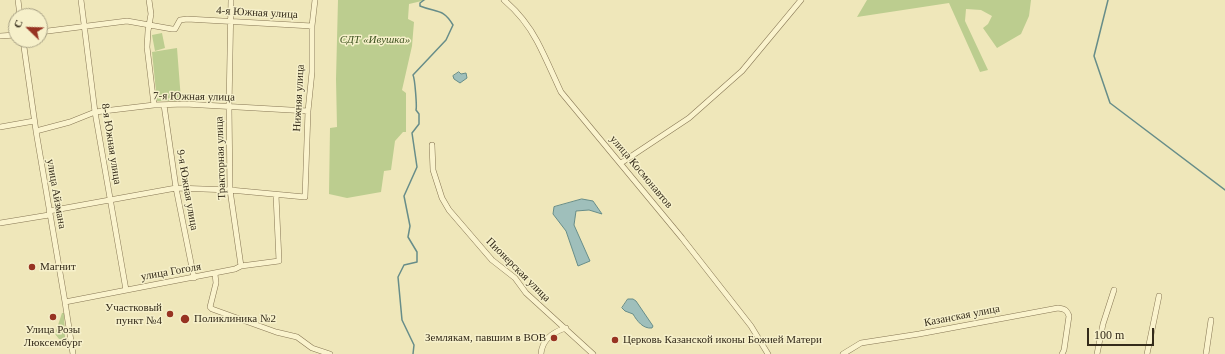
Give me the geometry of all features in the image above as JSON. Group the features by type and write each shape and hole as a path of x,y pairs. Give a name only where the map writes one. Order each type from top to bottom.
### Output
{"street":[{"name":"8-я Южная улица","path":"81,0 94,112 126,290"},
{"path":"149,0 151,14 147,47 154,105"},
{"name":"Тракторная улица","path":"231,0 229,106 230,190 241,266"},
{"name":"Нижняя улица","path":"276,195 305,197 308,112 312,72 312,26 315,0"},
{"name":"улица Космонавтов","path":"504,0 513,9 537,40 551,72 562,92 576,111 621,162 751,326 768,354"},
{"path":"621,162 688,118 742,71 801,0"},
{"name":"4-я Южная улица","path":"48,31 127,21 175,29 180,20 183,19 312,26"},
{"name":"улица Айзмана","path":"24,48 34,121 73,352"},
{"name":"7-я Южная улица","path":"36,131 70,122 94,112 154,105 229,106 308,112"},
{"name":"9-я Южная улица","path":"164,105 176,188 194,278"},
{"path":"0,127 34,121"},
{"name":"Пионерская улица","path":"432,145 433,170 442,198 448,210 492,260 514,278 526,293 593,354"},
{"path":"0,223 110,199 176,188 230,190 276,195"},
{"name":"улица Гоголя","path":"65,302 235,270 241,266 279,261 276,195"},
{"path":"215,274 216,283 210,307 212,309 276,332 297,337 312,348 330,354"},
{"path":"1096,354 1103,324 1114,290"},
{"path":"1148,354 1159,296"},
{"name":"Казанская улица","path":"844,354 851,348 861,343 919,334 1058,308 1068,312 1069,316 1068,331 1062,354"},
{"path":"1206,354 1211,320"},
{"path":"541,354 546,342 552,334 566,328"},
{"path":"851,348 855,354"}],"green space":[{"name":"СДТ «Ивушка»","path":"338,0 426,0 409,4 408,19 414,22 412,46 402,90 406,93 406,132 403,132 395,141 391,170 384,171 381,192 347,198 329,194 330,128 337,127 336,79"},
{"path":"867,0 1031,0 1029,16 1021,34 997,48 983,28 988,24 992,16 981,10 966,9 965,21 988,70 980,72 949,3 857,17"},
{"path":"162,33 165,48 155,51 152,35"},
{"path":"177,48 181,100 157,101 152,52"},
{"path":"62,313 64,313 65,337 63,340 59,339 55,334"}],"water":[{"path":"459,72 461,74 466,73 467,78 460,83 454,79 453,76"},
{"path":"582,199 593,201 602,214 589,210 576,211 574,225 590,261 578,266 566,231 553,214 554,207"},
{"path":"628,299 633,299 636,301 653,326 652,328 643,326 638,322 633,314 622,308"}],"waterway":[{"path":"413,354 414,345 402,320 398,277 404,265 417,262 417,252 408,237 410,226 404,196 417,167 412,133 419,124 419,114 416,110 416,93 413,75 446,40 453,25 443,13 420,6 420,3 424,0"},
{"path":"1108,0 1094,56 1110,103 1225,190"}],"place":[{"name":"Магнит","path":"32,267"},
{"name":"Участковый пункт №4","path":"170,314"},
{"name":"Улица Розы Люксембург","path":"53,317"},
{"name":"Поликлиника №2","path":"185,319"},
{"name":"Землякам, павшим в ВОВ","path":"554,338"},
{"name":"Церковь Казанской иконы Божией Матери","path":"615,340"}]}
